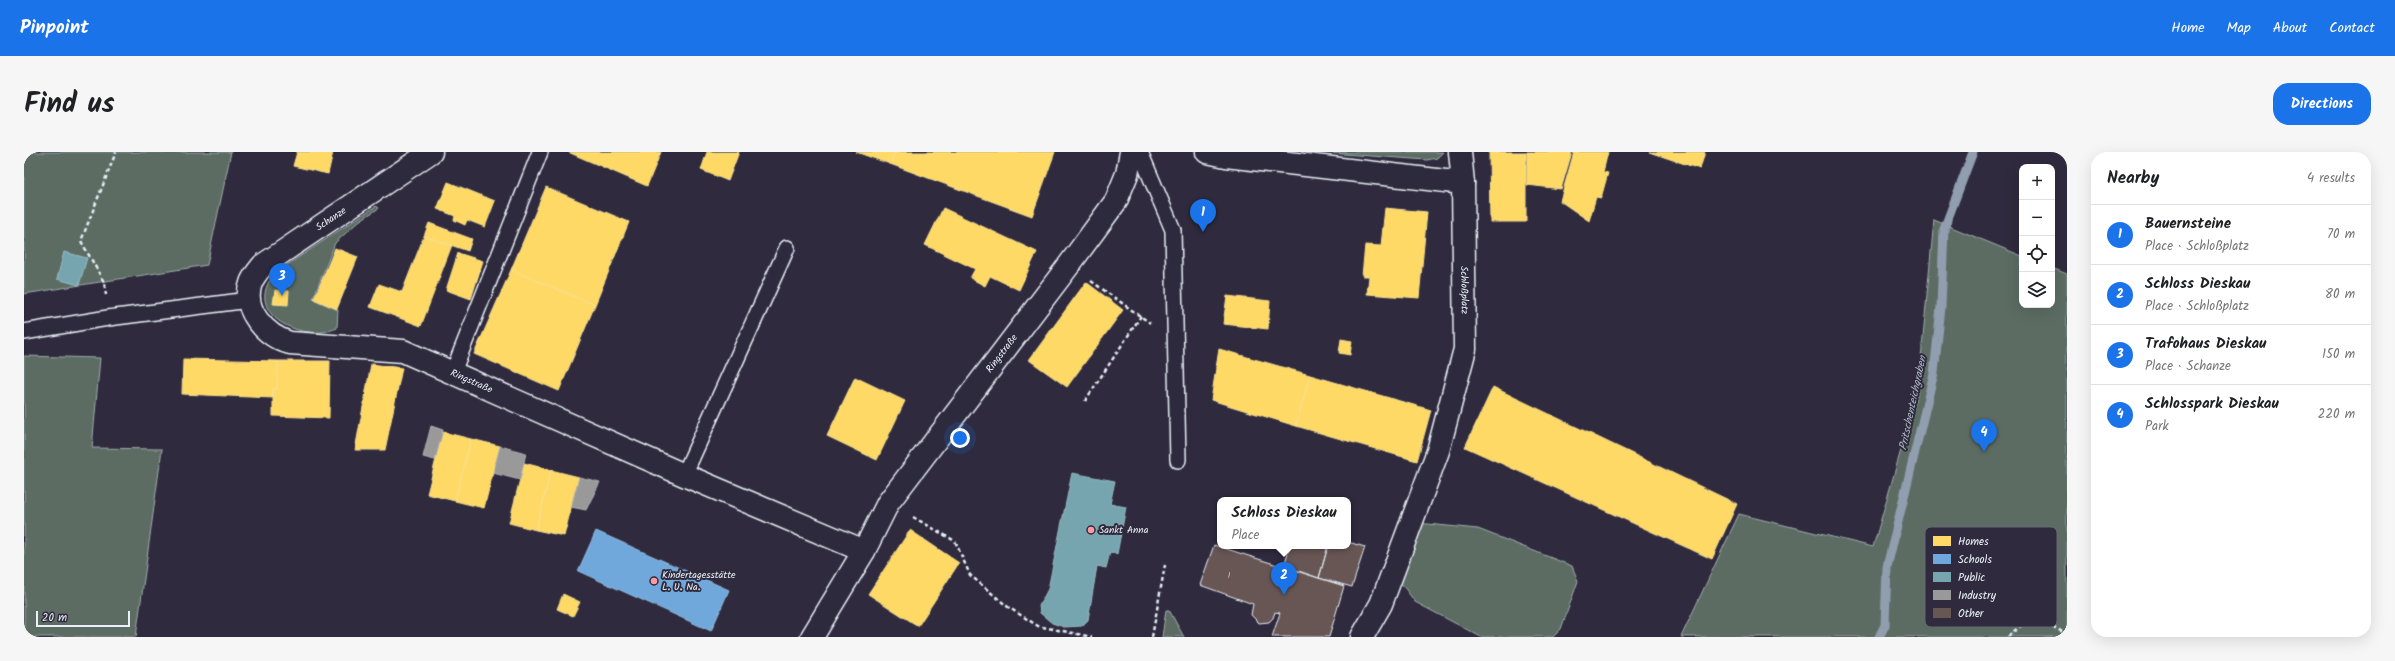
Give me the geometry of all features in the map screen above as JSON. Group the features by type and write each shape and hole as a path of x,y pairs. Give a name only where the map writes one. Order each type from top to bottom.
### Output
{"street":[{"name":"Schanze","path":"249,300 251,283 263,265 431,152"},
{"name":"Ringstraße","path":"812,637 864,551 888,503 1116,201 1127,174 1131,152"},
{"path":"1206,152 1226,156 1463,183"},
{"name":"Schloßplatz","path":"1362,637 1381,604 1438,451 1465,349 1463,183 1460,152"},
{"path":"249,300 257,320 268,333 278,340 290,343 403,352 453,372"},
{"name":"Ringstraße","path":"453,372 684,475 864,551"}],"lane":[{"name":"Ringstraße","path":"453,372 540,152"},
{"path":"1140,152 1173,230 1178,460"},
{"path":"684,475 787,248"},
{"path":"24,332 108,318 249,300"}],"path":[{"path":"104,286 81,241 116,152"},
{"path":"1069,265 1175,342"},
{"path":"1084,401 1141,316"},
{"path":"888,503 955,541 970,575 1008,607 1038,626 1092,637"},
{"path":"1152,637 1165,565"},
{"path":"2009,637 2017,627"},
{"path":"2049,627 2067,634"}],"green space":[{"path":"24,152 231,152 207,265 24,294"},
{"path":"1315,152 1443,152 1437,158 1427,160"},
{"path":"376,206 379,208 359,221 335,243 313,299 338,310 337,328 323,332 308,332 293,328 280,322 270,313 265,301 266,288 275,273"},
{"path":"1934,220 2019,255 2019,308 2055,308 2055,269 2067,274 2067,637 1681,637 1739,514 1873,547 1918,391"},
{"path":"24,356 100,358 92,448 162,449 136,637 24,637"},
{"path":"1417,523 1478,529 1572,566 1578,581 1561,629 1553,637 1481,637 1415,602 1398,579"},
{"path":"1166,610 1169,610 1184,637 1162,637"}],"building: Homes":[{"path":"297,152 333,152 328,174 293,166"},
{"path":"568,152 661,152 647,186"},
{"path":"707,152 739,152 728,181 701,170"},
{"path":"856,152 895,152 890,164"},
{"path":"895,152 1055,152 1032,216 890,164"},
{"path":"1489,152 1526,152 1526,222 1490,222"},
{"path":"1527,152 1572,152 1561,189 1527,185"},
{"path":"1574,152 1608,152 1603,172 1608,173 1601,198 1596,197 1589,221 1560,201"},
{"path":"1649,152 1705,152 1700,169"},
{"path":"448,182 495,201 485,227 467,220 465,225 454,220 455,216 437,209"},
{"path":"546,187 629,222 595,305 511,270"},
{"path":"943,208 1037,252 1019,290 990,276 985,286 970,278 975,269 925,245"},
{"path":"1385,208 1427,212 1419,298 1367,294 1369,276 1362,276 1365,245 1381,246"},
{"path":"429,223 472,239 468,251 424,236"},
{"path":"424,236 452,245 421,326 370,307 379,284 402,292"},
{"path":"335,248 358,257 337,309 314,299"},
{"path":"458,253 483,261 471,299 446,290"},
{"path":"511,270 595,305 559,391 474,354"},
{"path":"1086,282 1123,310 1067,387 1029,360"},
{"path":"275,290 289,291 288,305 273,304"},
{"path":"1227,296 1270,301 1268,329 1223,324"},
{"path":"1341,339 1352,341 1350,355 1339,353"},
{"path":"1219,349 1310,375 1296,426 1211,400"},
{"path":"183,359 278,361 277,389 273,389 273,398 182,394"},
{"path":"278,361 330,361 329,418 273,416 273,389 277,389"},
{"path":"371,364 402,368 385,450 355,450"},
{"path":"1310,375 1431,410 1417,461 1296,426"},
{"path":"855,377 905,401 877,460 827,436"},
{"path":"1493,387 1737,504 1712,559 1465,447"},
{"path":"443,432 471,439 455,501 427,494"},
{"path":"471,439 500,446 484,508 455,501"},
{"path":"524,463 551,470 536,530 509,523"},
{"path":"551,470 579,477 564,536 536,530"},
{"path":"910,530 959,563 918,626 868,594"},
{"path":"563,594 580,602 573,616 557,609"}],"building: Schools":[{"name":"Kindertagesstätte L. U. Na.","path":"596,531 729,590 711,631 578,571"}],"building: Public":[{"path":"64,252 87,258 79,285 57,279"},
{"name":"Sankt Anna","path":"1072,473 1115,481 1110,504 1126,507 1117,554 1110,552 1106,568 1097,566 1088,620 1082,626 1064,627 1052,623 1040,613 1039,606 1048,589"}],"building: Industry":[{"path":"431,426 443,430 435,460 423,457"},
{"path":"500,446 526,453 520,480 493,473"},
{"path":"579,477 600,482 586,510 571,507"}],"building: Other":[{"path":"1351,543 1365,547 1352,587 1319,578 1327,549 1351,549"},
{"path":"1214,545 1217,546 1217,549 1227,549 1344,586 1329,637 1272,637 1280,613 1275,612 1273,618 1269,622 1259,623 1251,615 1253,604 1200,585"},
{"path":"1289,549 1327,549 1319,578 1284,566"}],"waterway":[{"name":"Pritschenteichgraben","path":"1879,637 1885,625 1887,567 1934,373 1941,307 1944,229 1973,152"}],"place":[{"name":"Bauernsteine","path":"1203,232"},
{"name":"Trafohaus Dieskau","path":"282,296"},
{"name":"Schlosspark Dieskau","path":"1984,452"},
{"name":"Sankt Anna","path":"1091,530"},
{"name":"Kindertagesstätte L. U. Na.","path":"654,581"},
{"name":"Schloss Dieskau","path":"1284,595"}]}
